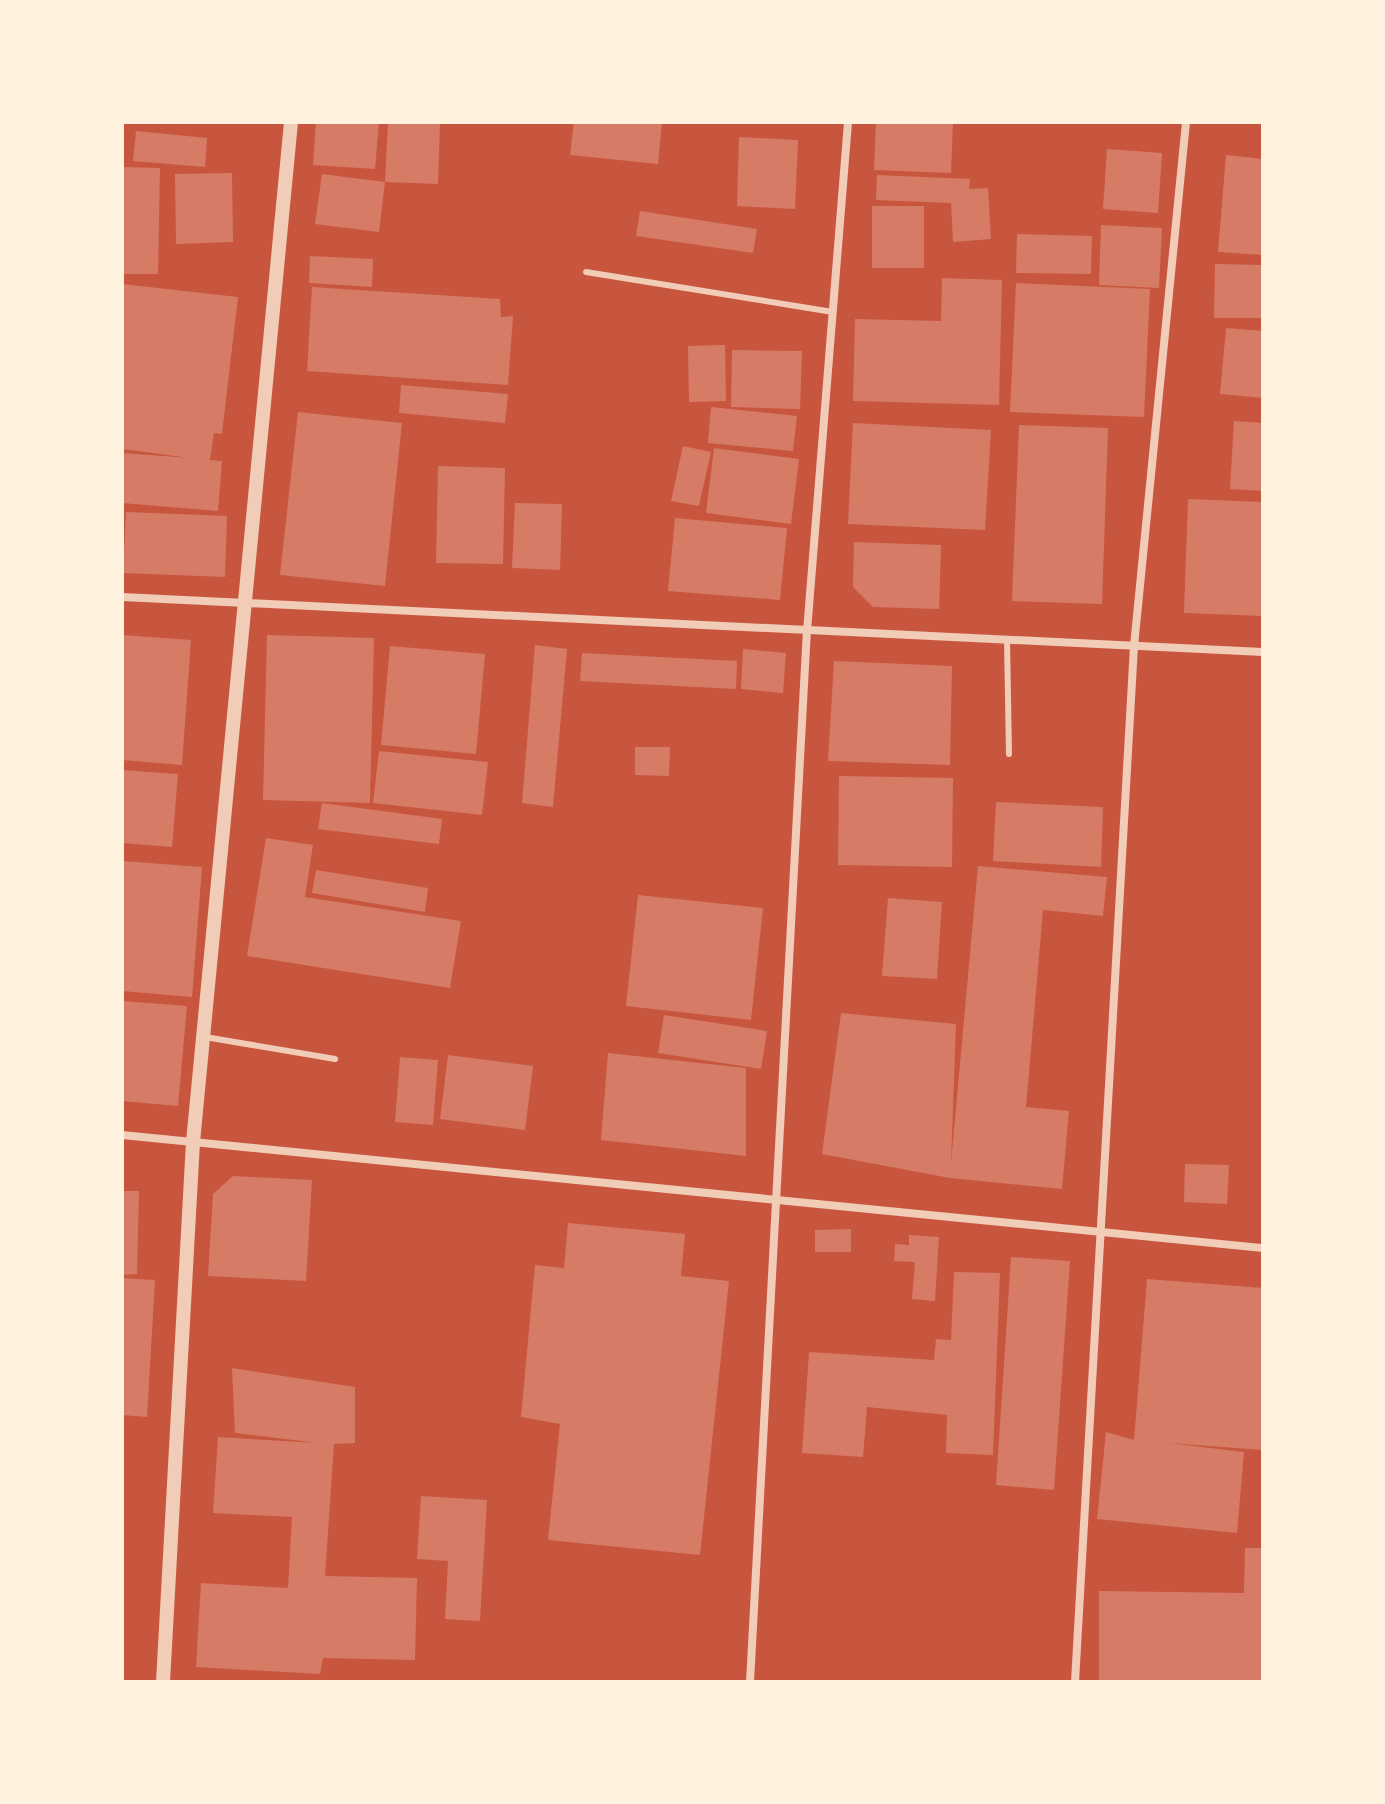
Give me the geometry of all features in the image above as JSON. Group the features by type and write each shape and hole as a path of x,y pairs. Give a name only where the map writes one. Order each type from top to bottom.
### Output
{"street":[{"path":"163,1682 193,1142 291,122"},
{"path":"750,1682 779,1196 807,631 848,122"},
{"path":"1075,1682 1103,1233 1134,646 1186,122"},
{"path":"122,597 1263,652"},
{"path":"122,1135 779,1196 1263,1248"}],"lane":[{"path":"586,272 833,312"},
{"path":"1007,640 1009,754"},
{"path":"205,1037 335,1059"}],"building":[{"path":"316,122 379,122 375,169 313,165"},
{"path":"388,122 440,122 438,184 385,182"},
{"path":"574,122 662,122 658,164 570,155"},
{"path":"876,122 953,122 951,173 874,170"},
{"path":"136,131 207,138 205,167 133,161"},
{"path":"739,137 798,140 795,209 737,206"},
{"path":"1107,149 1162,153 1158,213 1103,209"},
{"path":"1226,155 1263,159 1263,255 1218,252"},
{"path":"122,167 160,168 158,274 122,274"},
{"path":"232,173 233,242 176,244 175,174"},
{"path":"322,174 385,182 379,232 315,224"},
{"path":"877,175 970,179 969,189 988,188 991,239 953,242 951,203 876,200"},
{"path":"872,206 924,206 924,268 872,268"},
{"path":"640,211 757,229 753,253 636,236"},
{"path":"1101,225 1162,228 1159,288 1099,285"},
{"path":"1017,234 1092,236 1091,274 1016,273"},
{"path":"310,256 373,259 372,287 309,283"},
{"path":"1215,264 1263,265 1263,318 1214,318"},
{"path":"942,278 1002,280 999,405 853,401 855,319 941,321"},
{"path":"1016,283 1150,289 1144,417 1010,412"},
{"path":"122,284 238,297 222,434 214,433 210,460 222,461 218,511 122,503 122,453 190,458 122,449"},
{"path":"312,287 500,299 501,317 513,316 508,385 307,371"},
{"path":"1226,328 1263,331 1263,398 1220,394"},
{"path":"725,345 726,401 689,402 688,346"},
{"path":"732,350 802,351 800,409 731,407"},
{"path":"401,385 508,394 505,423 399,413"},
{"path":"711,407 797,416 793,451 708,443"},
{"path":"298,412 402,423 385,586 280,575"},
{"path":"1234,421 1263,423 1263,491 1230,489"},
{"path":"853,423 991,430 985,530 848,524"},
{"path":"1019,425 1108,428 1102,604 1012,601"},
{"path":"683,446 711,452 699,506 671,501"},
{"path":"714,448 799,459 791,524 706,513"},
{"path":"438,466 505,468 503,564 436,563"},
{"path":"1188,499 1263,502 1263,616 1184,613"},
{"path":"515,503 562,504 560,570 512,568"},
{"path":"126,512 227,516 225,577 123,573"},
{"path":"675,518 787,528 780,600 668,591"},
{"path":"854,542 941,545 939,609 873,607 853,587"},
{"path":"122,635 191,640 182,765 122,760"},
{"path":"267,635 374,638 370,803 263,800"},
{"path":"535,645 567,649 553,807 522,803"},
{"path":"390,646 485,654 476,754 381,745"},
{"path":"743,649 786,653 783,693 741,689"},
{"path":"582,653 737,661 736,689 580,681"},
{"path":"834,661 952,666 950,765 828,761"},
{"path":"635,747 670,747 669,776 635,775"},
{"path":"379,751 488,762 482,815 373,803"},
{"path":"122,770 178,774 172,847 122,843"},
{"path":"839,776 953,778 952,867 838,865"},
{"path":"996,802 1103,807 1101,867 993,861"},
{"path":"322,803 442,819 439,844 318,829"},
{"path":"266,838 313,845 305,897 461,921 450,988 247,956"},
{"path":"122,861 202,867 192,997 122,991"},
{"path":"978,866 1107,877 1103,916 1043,910 1026,1107 1069,1111 1062,1189 950,1178 822,1154 841,1013 956,1024 951,1163"},
{"path":"316,870 428,888 425,912 312,893"},
{"path":"638,895 763,908 751,1020 626,1006"},
{"path":"888,898 942,902 937,979 882,976"},
{"path":"122,1001 187,1006 178,1106 122,1101"},
{"path":"664,1015 767,1031 761,1069 658,1053"},
{"path":"608,1053 746,1068 746,1156 601,1140"},
{"path":"448,1055 533,1066 525,1130 440,1119"},
{"path":"400,1057 438,1060 433,1125 395,1122"},
{"path":"1185,1164 1229,1165 1227,1204 1184,1202"},
{"path":"233,1176 312,1180 306,1281 208,1276 213,1194"},
{"path":"122,1191 139,1191 137,1274 122,1275"},
{"path":"568,1223 685,1234 681,1276 729,1281 700,1555 548,1540 560,1424 521,1417 535,1265 564,1268"},
{"path":"851,1229 851,1252 815,1252 815,1230"},
{"path":"909,1235 939,1237 935,1301 912,1299 915,1262 894,1261 895,1244 909,1245"},
{"path":"1011,1257 1070,1261 1054,1490 996,1485"},
{"path":"954,1272 1000,1273 993,1455 946,1453 947,1415 867,1407 863,1457 802,1453 809,1352 934,1360 936,1339 951,1340"},
{"path":"122,1278 155,1280 147,1417 122,1415"},
{"path":"1147,1279 1263,1288 1263,1450 1168,1443 1244,1452 1237,1533 1097,1519 1106,1432 1134,1440"},
{"path":"232,1368 355,1387 355,1443 334,1444 325,1576 417,1578 415,1660 323,1658 320,1674 196,1667 201,1583 288,1588 292,1517 213,1513 218,1437 318,1443 235,1433"},
{"path":"421,1496 487,1500 480,1621 445,1619 448,1561 417,1559"},
{"path":"1245,1548 1263,1548 1263,1682 1099,1682 1099,1591 1244,1593"}]}
